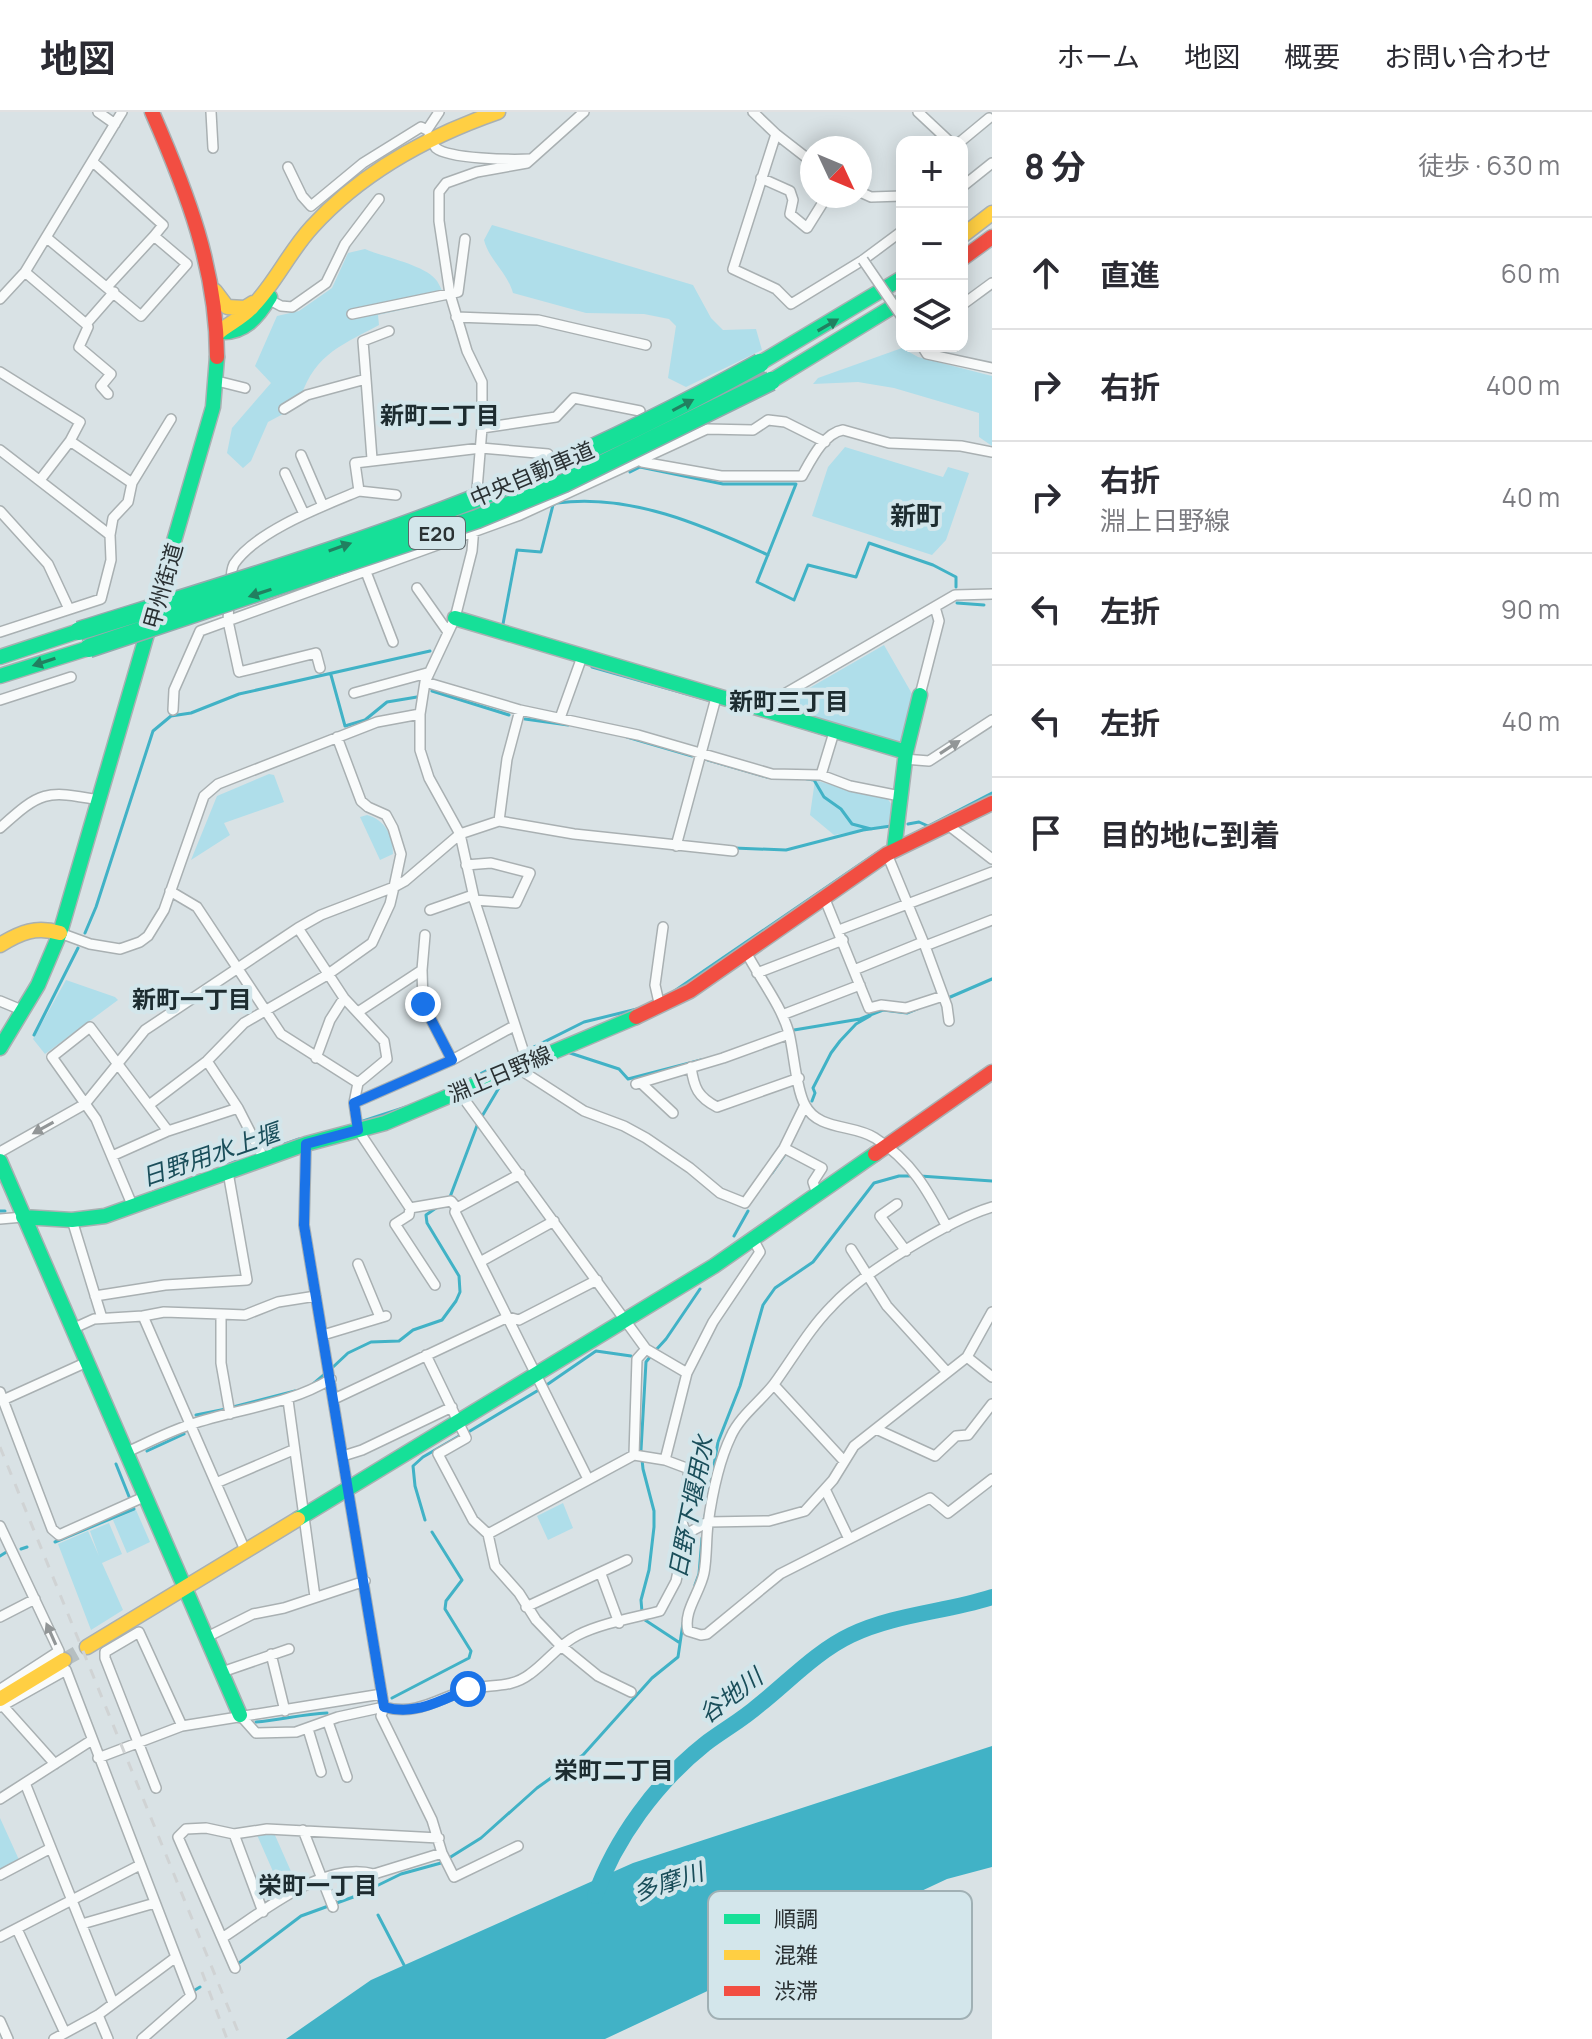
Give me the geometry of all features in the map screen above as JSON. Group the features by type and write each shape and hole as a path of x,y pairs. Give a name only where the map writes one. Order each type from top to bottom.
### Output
{"main road":[{"name":"甲州街道","path":"0,1048 24,1011 60,933 205,441 217,381 219,332 215,291 198,220 152,112"},
{"path":"219,332 265,297 295,247 348,191 363,184 429,134 498,112"},
{"path":"968,231 992,213"},
{"path":"968,255 992,237"},
{"name":"中央自動車道","path":"0,657 213,590 464,502 597,447 678,408 760,363 899,280"},
{"path":"215,291 227,307 236,309 265,297"},
{"name":"中央自動車道","path":"0,676 477,519 564,483 771,381 896,305"},
{"path":"452,625 583,654 835,729 905,756"},
{"path":"890,852 905,756 920,695"},
{"name":"淵上日野線","path":"23,1217 72,1220 105,1216 133,1207 228,1172 261,1154 306,1144 357,1126 385,1123 459,1092 522,1058 660,1007 690,991 890,852 992,803"},
{"path":"0,945 35,927 60,933"},
{"path":"87,1647 349,1486 455,1414 627,1320 753,1239 992,1072"},
{"path":"0,1161 127,1452 136,1500 183,1587 240,1715"},
{"path":"2,1702 64,1660"}],"street":[{"path":"98,112 115,124"},
{"path":"0,299 25,272 122,112"},
{"path":"211,112 213,148"},
{"path":"429,134 439,112"},
{"path":"584,112 534,159 520,166 466,175 446,183 439,192 439,221 450,294 482,382 482,428 469,567 452,625 426,678 420,714 422,758 429,778 460,834 474,898 522,1058 584,1111 646,1138 720,1193 745,1203 784,1148 805,1105"},
{"path":"753,112 800,153"},
{"path":"918,112 944,136"},
{"path":"967,136 989,117"},
{"path":"288,167 302,196 311,206 382,150 421,127 429,134 435,147 443,151 510,160 534,159"},
{"path":"776,134 733,269 776,289 791,304 863,260 896,235"},
{"path":"86,324 163,225 93,162"},
{"path":"968,180 992,163"},
{"path":"761,178 790,191 793,200 790,214 807,228 820,208"},
{"path":"872,197 896,196"},
{"path":"265,297 281,306 292,307 326,283 345,244 379,199"},
{"path":"47,238 141,316 187,264 154,236"},
{"path":"352,314 458,292 465,239"},
{"path":"863,260 896,308"},
{"path":"25,272 86,324 88,327 79,347 111,374 101,386 108,394"},
{"path":"968,301 992,283"},
{"path":"456,317 538,320 646,345"},
{"path":"372,459 363,341 389,331"},
{"path":"926,352 992,368"},
{"path":"0,372 80,422 70,441 40,480"},
{"path":"284,409 307,395 366,379"},
{"path":"217,381 245,388"},
{"path":"482,428 556,417 574,398 640,411"},
{"path":"0,632 101,599 111,560 113,518 128,502 132,483 171,419"},
{"path":"173,710 174,690 200,631 520,515 707,429 753,430 768,420 785,422 825,442"},
{"path":"640,462 721,476 796,477 802,476 825,442 837,431 843,430 889,443 961,446 992,452"},
{"path":"70,441 132,483"},
{"path":"359,491 355,463 372,459 481,448 548,454"},
{"path":"0,450 110,535"},
{"path":"301,455 323,506"},
{"path":"285,473 304,514"},
{"path":"320,668 316,653 239,672 228,621 231,571 235,562 264,537 304,514 359,491 396,495"},
{"path":"1,515 48,564 69,609"},
{"path":"366,572 393,642"},
{"path":"417,588 452,625"},
{"path":"762,707 955,595 991,598"},
{"path":"920,695 939,621 935,607"},
{"path":"560,718 583,654"},
{"path":"0,700 71,677"},
{"path":"354,693 426,678 520,710 638,735 772,774 821,775 850,786 900,796"},
{"path":"676,846 717,694"},
{"path":"499,821 507,759 520,710"},
{"path":"60,933 109,948 131,946 148,936 157,924 204,796 218,784 377,722 420,714"},
{"path":"905,756 929,761 992,720"},
{"path":"821,775 835,729"},
{"path":"149,1105 207,1061 244,1023 327,975 372,943 390,904 401,854 386,815 361,801 337,737"},
{"path":"0,828 37,797 56,793 99,800"},
{"path":"0,1152 85,1104 145,1030 298,928 321,915 405,881 460,834 499,821 574,834 733,851"},
{"path":"948,825 992,859"},
{"path":"890,852 943,996 949,1021"},
{"path":"430,910 474,898 516,903 530,873 491,863 466,865"},
{"path":"757,973 907,904 992,872"},
{"path":"170,891 197,907 281,1034 358,1083"},
{"path":"824,897 869,1008 881,1005 906,1008 943,996"},
{"path":"854,970 992,920"},
{"path":"660,1007 655,985 663,927"},
{"path":"298,928 344,998 384,1041 387,1059 358,1083 354,1103 357,1126 410,1208 409,1215 395,1224 435,1285"},
{"path":"425,935 423,1004 452,1060"},
{"path":"746,952 782,1015 805,1105 819,1120 855,1128 887,1145 922,1181 947,1227"},
{"path":"358,1012 422,970"},
{"path":"782,1015 860,985"},
{"path":"316,1058 330,1020 344,998"},
{"path":"0,1001 24,1011"},
{"path":"354,1103 452,1060 514,1026"},
{"path":"133,1207 96,1119 52,1057 90,1027 168,1131"},
{"path":"673,1113 638,1083 789,1034"},
{"path":"207,1061 238,1108 261,1154"},
{"path":"691,1067 694,1087 702,1099 717,1107 799,1078"},
{"path":"459,1092 646,1349 687,1373"},
{"path":"112,1156 168,1131 238,1108"},
{"path":"306,1144 304,1225 365,1581 384,1707 381,1716 421,1796 454,1877 518,1846"},
{"path":"784,1148 822,1168 813,1182 817,1194"},
{"path":"95,1296 165,1285 247,1280 228,1172"},
{"path":"410,1208 451,1204 520,1174"},
{"path":"451,1204 588,1479"},
{"path":"897,1204 880,1216 906,1251"},
{"path":"992,1207 947,1227 906,1251 867,1275 832,1305 797,1349 774,1385 732,1432 719,1465 708,1522 704,1573 686,1622 688,1631 707,1634 780,1574 930,1498 948,1513 992,1479"},
{"path":"0,1219 23,1217"},
{"path":"72,1220 102,1318"},
{"path":"480,1262 554,1221"},
{"path":"665,1460 687,1373 713,1322 760,1252 753,1239"},
{"path":"851,1249 887,1306 947,1372"},
{"path":"323,1335 383,1316 358,1264"},
{"path":"334,1399 508,1317 519,1320 597,1280"},
{"path":"72,1329 102,1318 164,1312 245,1315 278,1302 316,1296"},
{"path":"688,1533 708,1522 769,1521 805,1511 825,1489 854,1446 967,1357 992,1312"},
{"path":"221,1314 221,1363 229,1410"},
{"path":"143,1316 245,1550"},
{"path":"640,1456 637,1359 646,1349"},
{"path":"426,1355 466,1438 438,1454 473,1520 488,1534 495,1566 560,1645 598,1676 631,1692"},
{"path":"967,1357 992,1377"},
{"path":"87,1362 2,1396 52,1529 59,1535 136,1500"},
{"path":"127,1452 229,1410 288,1400 309,1392 330,1373"},
{"path":"774,1385 844,1461"},
{"path":"288,1400 315,1597"},
{"path":"876,1429 935,1456 956,1436 968,1435 992,1404"},
{"path":"343,1456 455,1414"},
{"path":"216,1483 293,1450"},
{"path":"240,1715 256,1733 285,1733 384,1707 400,1711 425,1708 468,1689 501,1687 529,1675 560,1645 581,1633 660,1611 676,1581 688,1533 682,1522 689,1469 665,1460 640,1456 588,1479 488,1534"},
{"path":"825,1489 849,1539"},
{"path":"0,1526 59,1651 2,1688 2,1702 55,1764"},
{"path":"526,1607 627,1560"},
{"path":"601,1574 619,1623"},
{"path":"207,1637 253,1614 284,1608 365,1581"},
{"path":"0,1617 35,1599"},
{"path":"156,1788 105,1652 139,1632 182,1726"},
{"path":"222,1672 289,1649"},
{"path":"271,1654 285,1711"},
{"path":"2,1702 66,1670 191,1996 142,2039"},
{"path":"98,1758 182,1726 382,1694"},
{"path":"328,1722 347,1777"},
{"path":"308,1729 321,1772"},
{"path":"0,1799 92,1740"},
{"path":"25,1783 113,2003"},
{"path":"235,1968 178,1837 186,1829 206,1828 234,1834 267,1829 439,1838"},
{"path":"303,1830 332,1904"},
{"path":"234,1834 263,1912"},
{"path":"0,1875 51,1848"},
{"path":"222,1938 322,1877 365,1872 374,1874 445,1858"},
{"path":"0,1937 140,1865"},
{"path":"82,1924 155,1903"},
{"path":"17,1929 65,2033"},
{"path":"54,2039 98,2015 176,1957"},
{"path":"98,2015 108,2039"},
{"path":"0,2021 8,2039"}],"shaded area":[{"path":"492,225 693,285 711,318 723,330 756,329 762,350 686,387 668,378 676,326 669,319 644,314 586,313 513,293 484,240"},
{"path":"365,249 424,270 437,281 446,300 378,315 379,325 328,355 311,375 298,406 268,422 251,461 243,468 227,453 232,428 271,383 255,366 277,316 299,311 332,288 348,253"},
{"path":"896,350 992,376 992,446 979,437 979,413 894,388 858,382 813,384 818,378"},
{"path":"845,447 943,477 948,467 969,473 946,540 932,555 812,516 828,467"},
{"path":"884,645 915,699 904,742 792,710 792,698"},
{"path":"269,774 274,775 284,802 224,823 230,835 191,860 217,796"},
{"path":"815,780 861,794 887,798 892,805 888,826 834,835 810,815"},
{"path":"367,815 387,829 393,854 380,860 360,817"},
{"path":"66,980 118,1000 45,1054 33,1039"},
{"path":"563,1503 573,1528 548,1540 537,1516"},
{"path":"136,1510 150,1542 127,1553 113,1520"},
{"path":"109,1523 122,1554 102,1563 123,1610 91,1630 58,1544 88,1531 99,1556 90,1531"},
{"path":"0,1818 20,1862 0,1872"},
{"path":"274,1833 297,1885 282,1892 257,1835"}],"water":[{"name":"多摩川","path":"992,1746 992,1867 947,1879 921,1891 708,1891 708,1991 605,2039 286,2039 371,1980 633,1863"}],"waterway":[{"path":"630,472 640,467 723,484 796,484 757,582 794,600 808,565 856,577 869,543 933,565 956,577 956,587"},
{"path":"503,624 517,550 541,552 553,505 557,503 584,501 638,507 692,523 768,555"},
{"path":"957,603 984,605"},
{"path":"85,933 153,731 171,716 191,713 239,694 430,651"},
{"path":"592,667 708,700"},
{"path":"331,675 345,726 365,720 387,702 417,697"},
{"path":"432,691 509,715"},
{"path":"725,704 826,735"},
{"path":"525,719 568,725"},
{"path":"627,737 692,756"},
{"path":"708,760 767,777"},
{"path":"807,779 814,780 824,797 841,809 852,824 871,829"},
{"name":"日野用水上堰","path":"913,834 992,793"},
{"path":"908,824 919,822 928,826"},
{"path":"734,848 786,850 891,826"},
{"name":"日野用水上堰","path":"670,994 878,852"},
{"path":"34,1035 78,948"},
{"path":"948,998 992,979"},
{"name":"日野用水上堰","path":"454,1087 584,1022 641,1008"},
{"path":"794,1030 860,1019 883,1010 907,1013 919,1008"},
{"path":"812,1101 813,1088 831,1053 856,1024 870,1016"},
{"path":"570,1053 619,1069 628,1079 701,1060"},
{"path":"450,1197 478,1123 503,1081"},
{"name":"日野用水上堰","path":"360,1122 406,1107"},
{"name":"日野用水上堰","path":"265,1151 299,1139"},
{"name":"日野用水上堰","path":"227,1165 257,1153"},
{"path":"772,1173 786,1153"},
{"name":"日野下堰用水","path":"704,1522 718,1442 740,1386 763,1305 775,1288 813,1262 874,1183 912,1176"},
{"name":"日野下堰用水","path":"920,1176 992,1181"},
{"path":"332,1368 348,1353 371,1342 399,1341 413,1330 442,1320 456,1301 460,1292 459,1276 427,1223 426,1215 436,1208"},
{"name":"日野用水上堰","path":"0,1211 5,1211"},
{"path":"734,1236 748,1211"},
{"path":"655,1351 700,1289"},
{"path":"548,1384 596,1351 631,1356"},
{"path":"650,1357 646,1362 641,1450 654,1511 654,1527 649,1570 641,1600 642,1612 645,1620 680,1643"},
{"path":"313,1384 326,1373"},
{"path":"233,1407 295,1391"},
{"path":"470,1431 537,1391"},
{"path":"196,1415 226,1409"},
{"path":"147,1451 184,1434"},
{"path":"425,1520 413,1466 461,1435"},
{"path":"55,1542 134,1509 116,1464"},
{"path":"392,1698 469,1658 471,1651 445,1609 446,1601 462,1580 432,1532"},
{"name":"日野下堰用水","path":"695,1585 702,1538"},
{"path":"21,1549 27,1547"},
{"path":"0,1556 8,1551"},
{"name":"谷地川","path":"595,1896 626,1833 670,1776 705,1744 815,1658 838,1642 868,1628 992,1597"},
{"name":"日野下堰用水","path":"239,1963 301,1916 356,1896 401,1874 441,1863 481,1838 537,1788 583,1755 652,1678 678,1657 683,1623"},
{"path":"256,1722 327,1713"},
{"name":"日野下堰用水","path":"378,1915 404,1965"},
{"path":"195,1990 200,1987"}],"tunnel":[{"path":"64,1660 87,1647"}],"railway":[{"path":"0,1447 241,2039"},
{"path":"202,1972 227,2039"}],"traffic: fast":[{"path":"760,363 899,280"},
{"path":"219,332 236,330 249,323 270,297"},
{"path":"771,381 896,305"},
{"path":"0,1048 38,985 60,933 213,407 217,357"},
{"path":"79,631 310,558 481,496 622,434 760,363"},
{"path":"89,648 477,519 564,483 771,381"},
{"path":"455,618 906,752"},
{"path":"0,657 79,631"},
{"path":"0,676 89,648"},
{"path":"894,850 906,752 920,695"},
{"path":"23,1217 72,1220 105,1216 306,1144 385,1123 636,1017"},
{"path":"298,1519 714,1266 875,1154"},
{"path":"0,1161 240,1715"}],"traffic: slow":[{"path":"219,332 249,310 312,227 352,189 422,144 498,112"},
{"path":"968,231 992,213"},
{"path":"215,291 227,307 245,308 253,303"},
{"path":"0,945 29,932 43,930 60,933"},
{"path":"87,1647 298,1519"},
{"path":"0,1699 64,1660"}],"traffic: jam":[{"path":"152,112 188,201 206,262 216,324 217,357"},
{"path":"968,255 992,237"},
{"path":"636,1017 690,991 887,854 992,803"},
{"path":"875,1154 992,1072"}],"district":[{"name":"新町二丁目","path":"440,414"},
{"name":"新町","path":"916,515"},
{"name":"新町三丁目","path":"789,700"},
{"name":"新町一丁目","path":"192,998"},
{"name":"栄町二丁目","path":"614,1769"},
{"name":"栄町一丁目","path":"318,1884"}],"route":[{"path":"423,1004 452,1060 354,1103 358,1130 306,1144 304,1225 384,1707 400,1711 425,1708 468,1689"}]}
